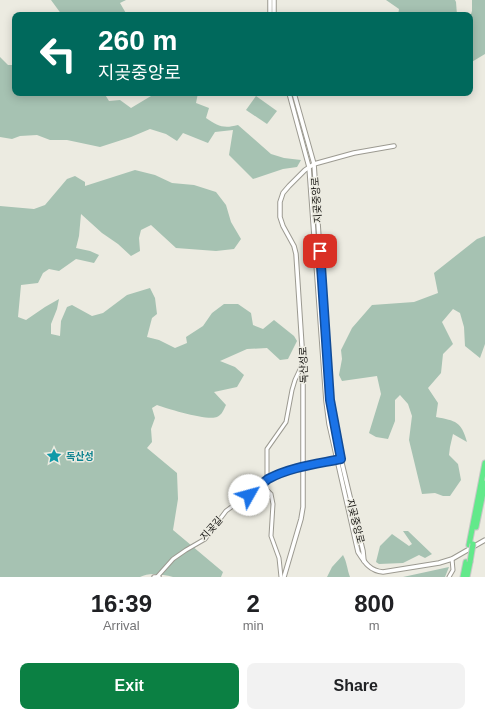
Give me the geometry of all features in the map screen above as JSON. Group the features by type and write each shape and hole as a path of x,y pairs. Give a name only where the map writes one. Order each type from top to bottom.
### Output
{"highway":[{"path":"467,577 468,562 485,463"},
{"path":"471,545 485,483"},
{"path":"463,577 468,562"}],"street":[{"path":"270,0 270,12"},
{"path":"274,0 274,12"},
{"path":"290,96 309,167"},
{"path":"295,96 314,164"},
{"name":"지곶중앙로","path":"394,146 354,153 314,164 330,400 339,459 358,552 364,562 373,570 383,572 439,563 452,559"},
{"name":"독산성로","path":"282,577 301,519 303,507 304,467 303,362 296,254 294,246 281,221 279,206 281,198 286,190 309,167 314,164"},
{"name":"지곶중앙로","path":"309,167 326,401 329,424 339,459"},
{"path":"267,480 267,449 286,422 292,390 303,362"},
{"name":"지곶길","path":"157,577 173,559 205,539 226,511 267,480 282,473 339,459"},
{"name":"독산성로","path":"263,484 271,494 273,504 271,536 279,558 282,577"},
{"path":"450,577 453,570 452,559 485,540"}],"green space":[{"path":"51,0 126,0 120,3 125,12 60,12"},
{"path":"386,0 455,0 457,12 398,12 399,9"},
{"path":"472,0 485,0 485,54 473,61 473,12"},
{"path":"0,57 8,65 12,65 12,96 106,96 109,101 120,100 131,108 151,96 197,96 196,103 209,108 206,118 210,121 224,127 238,125 271,154 284,158 301,160 297,167 283,169 253,179 229,155 233,130 215,132 208,143 183,133 177,141 166,134 150,129 100,147 67,140 50,140 37,135 20,136 12,139 0,137"},
{"path":"256,96 277,111 267,124 246,110"},
{"path":"135,170 155,175 172,183 194,185 216,192 226,205 231,222 241,239 234,249 216,251 176,248 151,225 141,230 139,238 140,251 131,256 81,214 79,236 76,248 90,251 99,255 94,263 76,259 59,271 49,269 43,273 38,283 21,285 18,317 26,320 59,299 51,324 51,334 60,336 61,321 67,307 72,305 92,316 103,313 127,295 150,288 155,298 157,314 152,318 147,337 159,340 175,348 187,343 186,337 203,326 212,313 224,304 238,304 251,313 253,325 263,329 274,320 294,336 297,341 288,359 280,360 267,348 247,349 220,361 235,367 244,375 237,387 214,392 226,405 219,416 212,418 197,416 157,405 152,408 155,418 151,429 152,442 147,448 177,473 178,499 173,530 223,572 221,577 173,577 147,574 140,577 0,577 0,206 34,209 45,205 67,179 75,176 85,182 85,186"},
{"path":"485,236 485,344 480,358 465,346 464,327 460,313 453,309 442,322 453,344 443,354 441,373 428,388 438,403 436,417 457,423 465,435 467,442 453,434 449,455 458,464 461,480 450,496 443,496 435,493 422,494 409,440 412,416 408,404 400,395 395,400 395,421 388,439 376,437 369,433 381,394 377,376 342,381 339,375 342,359 341,350 352,328 372,305 414,302 438,293 434,273 477,239"},
{"path":"403,531 408,531 432,554 425,558 419,555 403,563 379,564 376,562 380,546 392,534 409,546 412,544"},
{"path":"343,555 350,577 327,577 332,567"},
{"path":"449,567 445,577 403,577"}],"place":[{"name":"독산성","path":"54,456"}],"route":[{"path":"249,495 267,480 282,473 341,459 330,400 320,251"}]}
